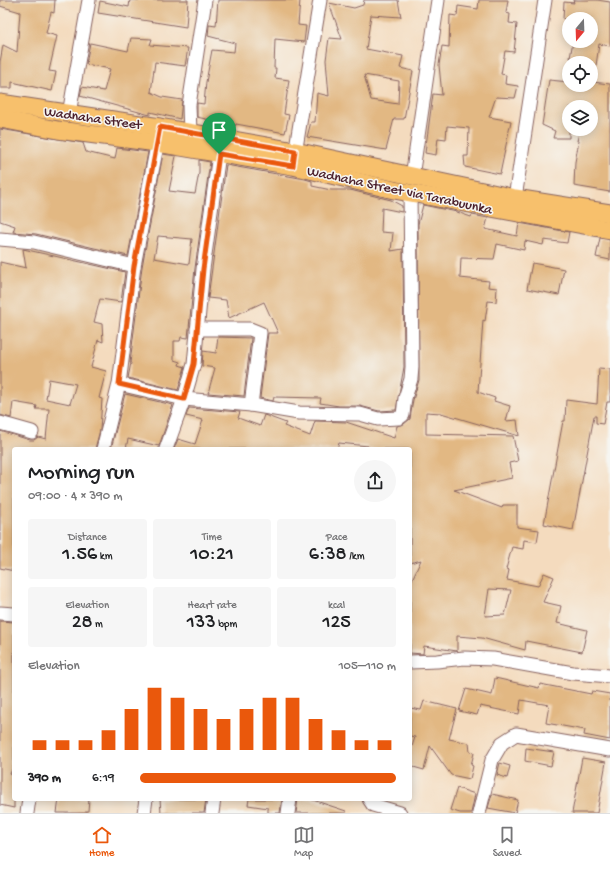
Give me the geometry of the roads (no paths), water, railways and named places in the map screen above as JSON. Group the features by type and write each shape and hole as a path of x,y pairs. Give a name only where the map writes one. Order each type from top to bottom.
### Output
{"main road":[{"name":"Wadnaha Street","path":"0,103 69,114 159,135 190,133 294,159 411,185 515,198 610,213"},
{"name":"Wadnaha Street via Tarabuunka","path":"0,119 58,130 159,135 219,154 294,159"},
{"name":"Wadnaha Street via Tarabuunka","path":"411,185 610,230"}],"street":[{"path":"69,114 89,0"},
{"path":"190,133 189,105 205,0"},
{"path":"294,159 320,0"},
{"path":"119,384 184,399 299,413 360,414 378,419 399,418 403,415 405,398 411,380 412,368 411,185 438,0"},
{"path":"515,198 546,0"},
{"path":"103,447 119,384 134,266 159,135"},
{"path":"167,447 184,399 194,364 219,154"},
{"path":"0,240 34,242 134,266"},
{"path":"197,329 250,329 260,333 251,406"},
{"path":"0,423 32,432"},
{"path":"0,612 12,614"},
{"path":"412,662 464,658 493,659 573,673 610,676"},
{"path":"479,813 492,760 502,743 516,734 610,750"},
{"path":"27,813 29,801"},
{"path":"144,813 146,801"},
{"path":"212,813 214,801"},
{"path":"288,813 290,801"},
{"path":"370,801 373,805 400,813"}]}
